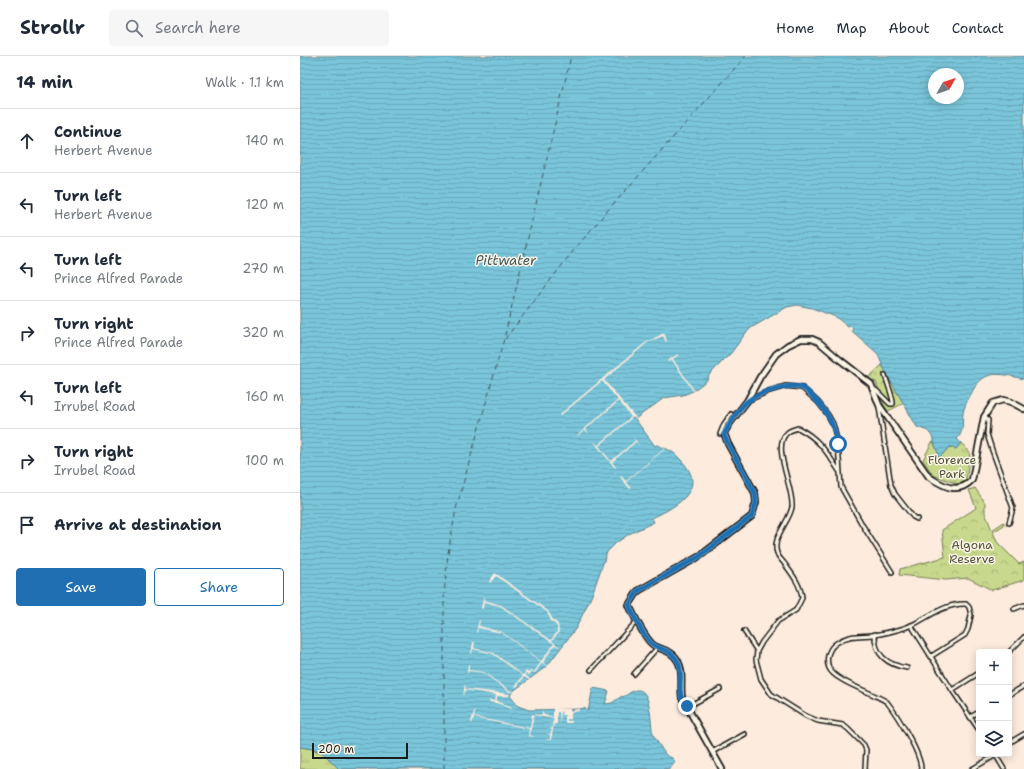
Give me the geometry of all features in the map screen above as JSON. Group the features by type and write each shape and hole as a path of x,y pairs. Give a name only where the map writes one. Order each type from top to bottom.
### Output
{"street":[{"path":"722,769 682,698 681,668 678,661 674,656 658,646 651,644 629,605 638,591 700,556 752,516 756,502 755,493 724,434 730,423 747,401 760,377 776,354 788,345 801,339 812,339 819,342 871,384 879,405 891,485 895,494 913,518 917,519"},
{"path":"874,389 890,404 894,404 885,375"},
{"path":"747,401 769,391 786,386 802,388 818,402 828,414 833,424 840,457 841,487 863,526 892,572"},
{"path":"879,405 929,477 936,482 951,488 962,488 972,480 984,417 992,404 1003,400 1011,402 1024,409"},
{"path":"720,434 726,419 731,414"},
{"path":"984,417 988,420 987,434 1013,508 1009,523"},
{"path":"840,471 825,448 809,434 798,428 787,433 781,440 781,453 789,481 792,507 777,540 776,553 795,578 800,588 802,598 796,610 778,621 762,642 757,651 756,660 761,679 771,694 806,716 843,725 848,729 866,750 865,769"},
{"path":"921,769 921,763 912,744 887,702 880,697 832,674 827,661 828,654 836,643 845,637 875,634 911,625 947,607 958,604 966,604 972,615 965,635 930,656"},
{"path":"1014,609 1024,606"},
{"path":"591,670 637,621"},
{"path":"911,625 976,726"},
{"path":"744,631 757,651"},
{"path":"875,634 874,641 882,658 890,663 907,668"},
{"path":"1012,649 1024,637"},
{"path":"634,674 658,646"},
{"path":"952,690 976,675"},
{"path":"1012,693 1024,686"},
{"path":"687,706 720,688"},
{"path":"970,717 976,714"},
{"path":"712,752 745,734"},
{"path":"1012,740 1024,734"},
{"path":"972,769 992,757"},
{"path":"996,757 1004,769"}],"green space":[{"path":"882,365 904,403 888,411 884,405 876,382 867,379"},
{"name":"Florence Park","path":"932,442 934,443 940,457 949,447 956,449 961,443 970,452 966,481 958,484 933,475 923,460"},
{"name":"Algona Reserve","path":"975,488 985,503 985,513 992,530 1004,522 1004,525 993,532 997,542 1019,564 1024,562 1024,580 992,590 968,578 946,580 899,575 900,569 945,557 942,530 976,508 969,490"},
{"path":"300,747 313,749 323,753 339,769 300,769"}],"water":[{"name":"Pittwater","path":"300,56 1024,56 1024,379 999,374 986,377 980,381 975,387 965,406 962,430 957,439 961,443 956,449 949,447 940,457 937,456 938,453 934,439 928,431 917,427 886,373 877,353 852,331 853,329 850,326 848,327 836,317 812,308 797,305 787,307 751,328 731,353 709,375 707,380 693,391 683,395 664,398 635,419 655,446 657,445 671,451 686,466 691,475 692,484 689,492 684,498 668,510 652,518 654,522 629,534 616,543 607,552 591,597 576,628 547,666 512,692 510,696 518,706 529,710 584,708 588,711 593,688 609,691 605,704 612,703 622,696 623,697 634,691 642,691 650,708 653,734 666,755 672,758 675,762 670,769 339,769 323,753 313,749 300,747"}],"pier":[{"path":"664,333 666,342 663,336 647,343 604,380 636,418 635,419 633,417 599,446 611,461 635,441 633,437 640,446 636,442 612,462 616,467 615,468 593,441 598,445 631,417 619,401 586,429 589,434 585,430 577,436 618,400 602,381 560,416 559,415 645,343"},
{"path":"678,354 679,355 673,359 694,390 693,391 672,360 667,361"},
{"path":"665,448 626,482 632,488 630,489 620,477 621,476 626,481"},
{"path":"495,573 548,611 553,620 558,624 559,632 552,641 561,648 555,645 543,662 547,666 542,663 535,673 532,672 529,675 526,673 525,675 530,679 529,680 524,677 517,687 515,686 523,676 493,654 473,649 471,654 473,642 475,642 474,648 494,653 523,675 526,671 529,673 531,670 534,672 541,662 502,633 478,628 477,633 479,620 479,626 502,632 541,661 554,644 500,606 484,602 483,609 481,608 484,595 484,600 501,605 551,640 557,632 557,626 551,621 547,612 496,576 490,583 489,582"},
{"path":"468,664 469,670 483,672 512,692 511,693 483,673 469,671 467,674"},
{"path":"465,684 466,689 510,694 509,696 497,696 497,701 512,708 511,709 500,704 489,702 489,700 495,701 496,695 466,690 463,696"},
{"path":"553,709 570,709 571,712 579,709 579,711 573,712 571,714 571,719 567,719 567,721 572,721 572,723 565,723 565,715 562,715 561,710 560,724 559,712 557,712 557,724 554,724 551,740 544,739 550,739 550,735 546,733 550,734 552,730 547,728 551,729 553,725 548,723 552,724 554,719 534,715 530,735 535,737 528,736 529,729 474,718 472,724 471,722 475,711 474,717 530,728 532,714 542,715 542,710 544,715 553,717"}],"ferry route":[{"path":"444,769 444,595 448,553 456,509 504,339 571,56"},
{"path":"505,339 573,251 746,56"}],"route":[{"path":"687,706 682,698 681,668 678,661 666,650 651,644 629,605 638,591 700,556 752,516 756,502 755,493 724,434 730,423 747,401 769,391 786,386 802,388 818,402 828,414 833,424 838,444"}]}
